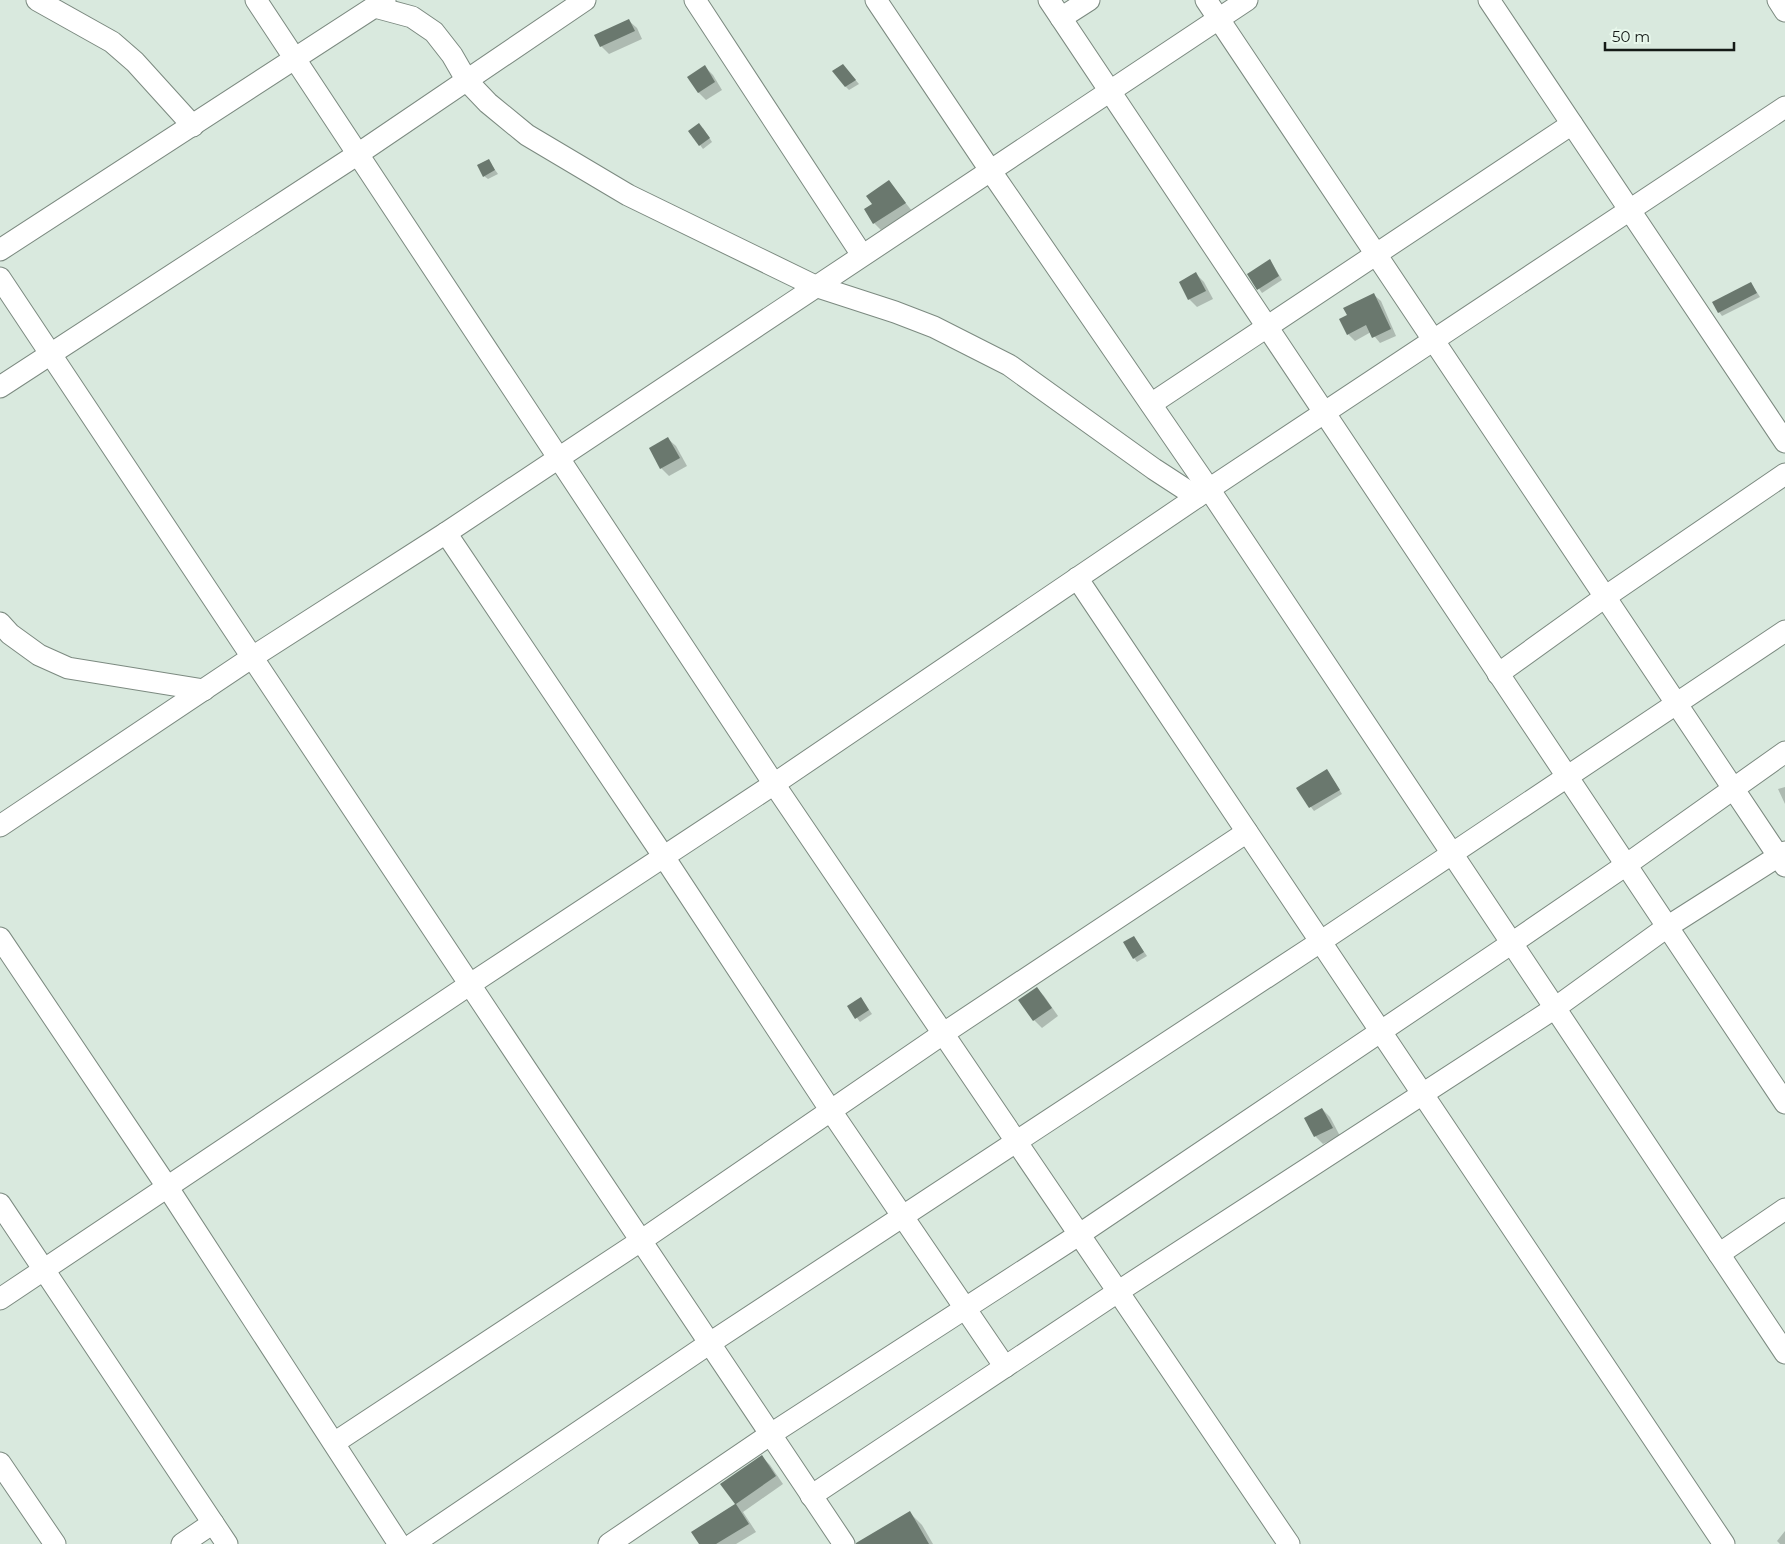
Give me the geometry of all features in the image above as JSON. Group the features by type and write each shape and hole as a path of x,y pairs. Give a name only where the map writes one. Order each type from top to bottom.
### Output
{"street":[{"path":"37,0 112,42 135,62 193,126"},
{"path":"256,0 774,784 1289,1544"},
{"path":"0,387 358,154 585,0"},
{"path":"695,0 862,255"},
{"path":"876,0 1151,404 1203,493 1452,853 1785,1353"},
{"path":"1049,0 1785,1103"},
{"path":"1061,18 1089,0"},
{"path":"811,1496 1118,1291 1555,1008 1667,927 1783,858 1733,789 1206,0"},
{"path":"0,826 1247,0"},
{"path":"1489,0 1785,442"},
{"path":"1778,0 1785,11"},
{"path":"0,250 380,4 412,17 434,32 452,55 467,81 488,103 527,135 628,195 815,286 895,312 934,328 1009,366 1154,469 1203,493"},
{"path":"0,1299 469,985 774,784 1203,493 1785,106"},
{"path":"1151,404 1572,124"},
{"path":"0,278 251,658 844,1544"},
{"path":"1498,674 1605,597 1785,474"},
{"path":"446,532 831,1110 1005,1367"},
{"path":"1077,578 1724,1544"},
{"path":"0,623 10,634 39,655 68,668 204,690"},
{"path":"413,1544 710,1343 1320,942 1785,631"},
{"path":"609,1544 770,1434 1080,1234 1380,1032 1626,865 1785,752"},
{"path":"334,1443 642,1240 944,1033 1247,832"},
{"path":"0,938 7,962 168,1188 399,1544"},
{"path":"0,1204 226,1544"},
{"path":"1719,1254 1785,1209"},
{"path":"0,1463 55,1544"},
{"path":"182,1544 213,1523"}],"building":[{"path":"629,19 635,31 600,47 594,35"},
{"path":"843,64 856,80 845,87 832,71"},
{"path":"705,65 715,82 698,93 687,77"},
{"path":"699,123 710,138 699,146 688,131"},
{"path":"489,159 495,170 483,177 477,165"},
{"path":"889,180 906,203 873,224 864,209 872,204 866,196"},
{"path":"1270,259 1279,276 1257,290 1247,274"},
{"path":"1196,272 1206,291 1188,300 1179,282"},
{"path":"1751,282 1757,293 1718,313 1712,302"},
{"path":"1374,293 1391,329 1372,338 1366,325 1347,335 1339,319 1347,315 1343,308"},
{"path":"668,437 680,458 660,469 649,448"},
{"path":"1327,769 1340,790 1309,808 1296,788"},
{"path":"1134,936 1144,952 1133,959 1123,942"},
{"path":"1037,987 1052,1008 1033,1021 1018,1000"},
{"path":"861,997 869,1010 855,1019 847,1006"},
{"path":"1322,1108 1333,1128 1314,1137 1304,1118"},
{"path":"762,1455 776,1476 736,1504 749,1524 716,1544 699,1544 691,1532 735,1504 720,1484"},
{"path":"910,1511 929,1544 856,1544 856,1543"}]}
